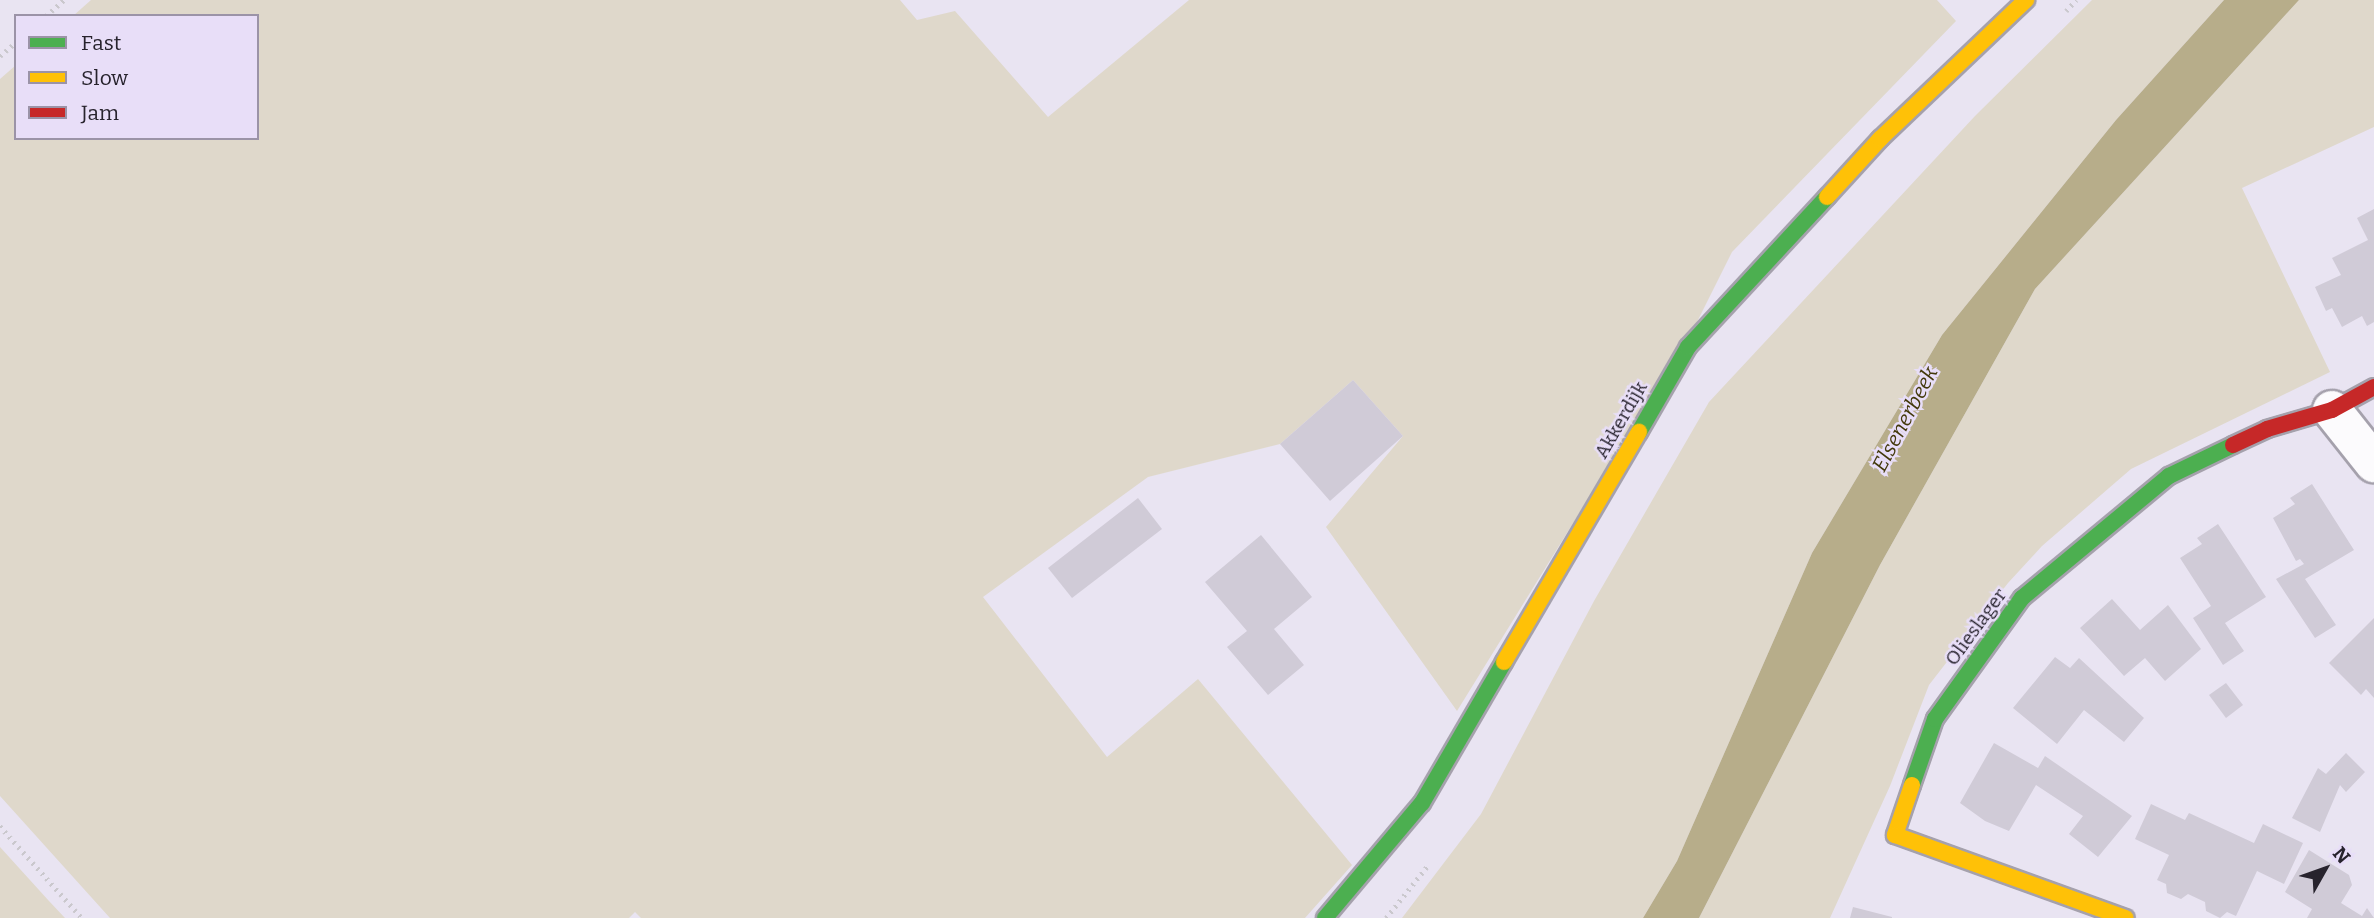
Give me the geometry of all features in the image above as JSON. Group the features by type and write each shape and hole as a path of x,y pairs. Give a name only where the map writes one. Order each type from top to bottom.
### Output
{"street":[{"name":"Akkerdijk","path":"1325,918 1422,803 1688,347 1880,139 2026,0"},
{"name":"Olieslager","path":"2125,918 1895,835 1935,719 2022,598 2169,475 2267,429 2332,410 2374,387"},
{"path":"2332,410 2374,463"}],"path":[{"path":"48,14 64,0"},
{"path":"2057,19 2076,0"},
{"path":"0,56 14,44"},
{"path":"0,826 82,918"},
{"path":"1386,918 1437,852"}],"shaded area":[{"path":"91,0 900,0 917,20 955,11 1048,117 1189,0 1937,0 1956,21 1732,252 1696,324 1457,711 1326,527 1403,436 1353,380 1280,444 1148,477 983,597 1107,757 1198,679 1352,865 1305,918 641,918 635,912 629,918 110,918 0,796 0,79 14,67 14,140 259,140 259,14 75,14"},
{"path":"2092,0 2224,0 2116,120 1942,335 1812,553 1677,861 1643,918 1402,918 1481,814 1594,601 1709,402 1975,116"},
{"path":"2299,0 2374,0 2374,127 2242,188 2330,372 2131,469 2042,546 2008,583 1929,685 1890,786 1830,918 1699,918 1880,565 2035,289"},
{"path":"0,847 49,901 65,918 0,918"}],"water":[{"name":"Elsenerbeek","path":"2224,0 2299,0 2035,289 1880,565 1699,918 1643,918 1677,861 1812,553 1942,335 2116,120"}],"building":[{"path":"2374,209 2374,322 2367,326 2362,316 2342,327 2332,308 2326,311 2315,287 2341,275 2332,258 2368,240 2357,218"},
{"path":"1353,380 1403,436 1330,501 1280,444"},
{"path":"2312,484 2354,550 2305,579 2336,625 2315,638 2276,579 2304,564 2300,559 2296,561 2273,518 2295,504 2290,498"},
{"path":"1138,498 1162,529 1072,598 1048,568"},
{"path":"2218,524 2266,597 2225,623 2244,651 2223,665 2193,618 2211,606 2180,558 2202,544 2197,538"},
{"path":"1261,535 1312,597 1274,629 1304,665 1268,695 1227,647 1247,631 1205,582"},
{"path":"2112,599 2140,630 2168,605 2201,649 2165,681 2145,658 2124,676 2080,628"},
{"path":"2374,618 2374,698 2366,689 2361,695 2329,663"},
{"path":"2055,657 2070,668 2079,658 2144,718 2124,742 2084,710 2057,744 2013,708"},
{"path":"2226,683 2243,705 2226,718 2209,695"},
{"path":"1994,743 2038,768 2045,756 2132,816 2098,857 2069,834 2083,816 2036,785 2009,831 1985,821 1960,803"},
{"path":"2346,753 2365,772 2346,792 2340,785 2320,832 2292,818 2318,768 2326,774"},
{"path":"2151,804 2185,820 2189,813 2254,843 2263,824 2303,843 2284,884 2257,871 2236,916 2227,912 2220,918 2206,911 2205,902 2188,894 2181,899 2167,893 2166,884 2157,880 2169,855 2135,839"},
{"path":"2309,850 2349,875 2352,885 2341,903 2362,916 2367,908 2374,918 2307,918 2312,909 2285,892"},
{"path":"1853,907 1892,917 1892,918 1850,918"}],"traffic: fast":[{"path":"1639,432 1688,347 1827,197"},
{"path":"1912,785 1935,719 2022,598 2169,476 2233,445"},
{"path":"1325,918 1422,803 1504,662"}],"traffic: slow":[{"path":"1827,197 1880,139 2026,0"},
{"path":"1504,662 1639,432"},
{"path":"1912,785 1895,835 2125,918"}],"traffic: jam":[{"path":"2233,445 2267,429 2332,410 2374,387"}]}
